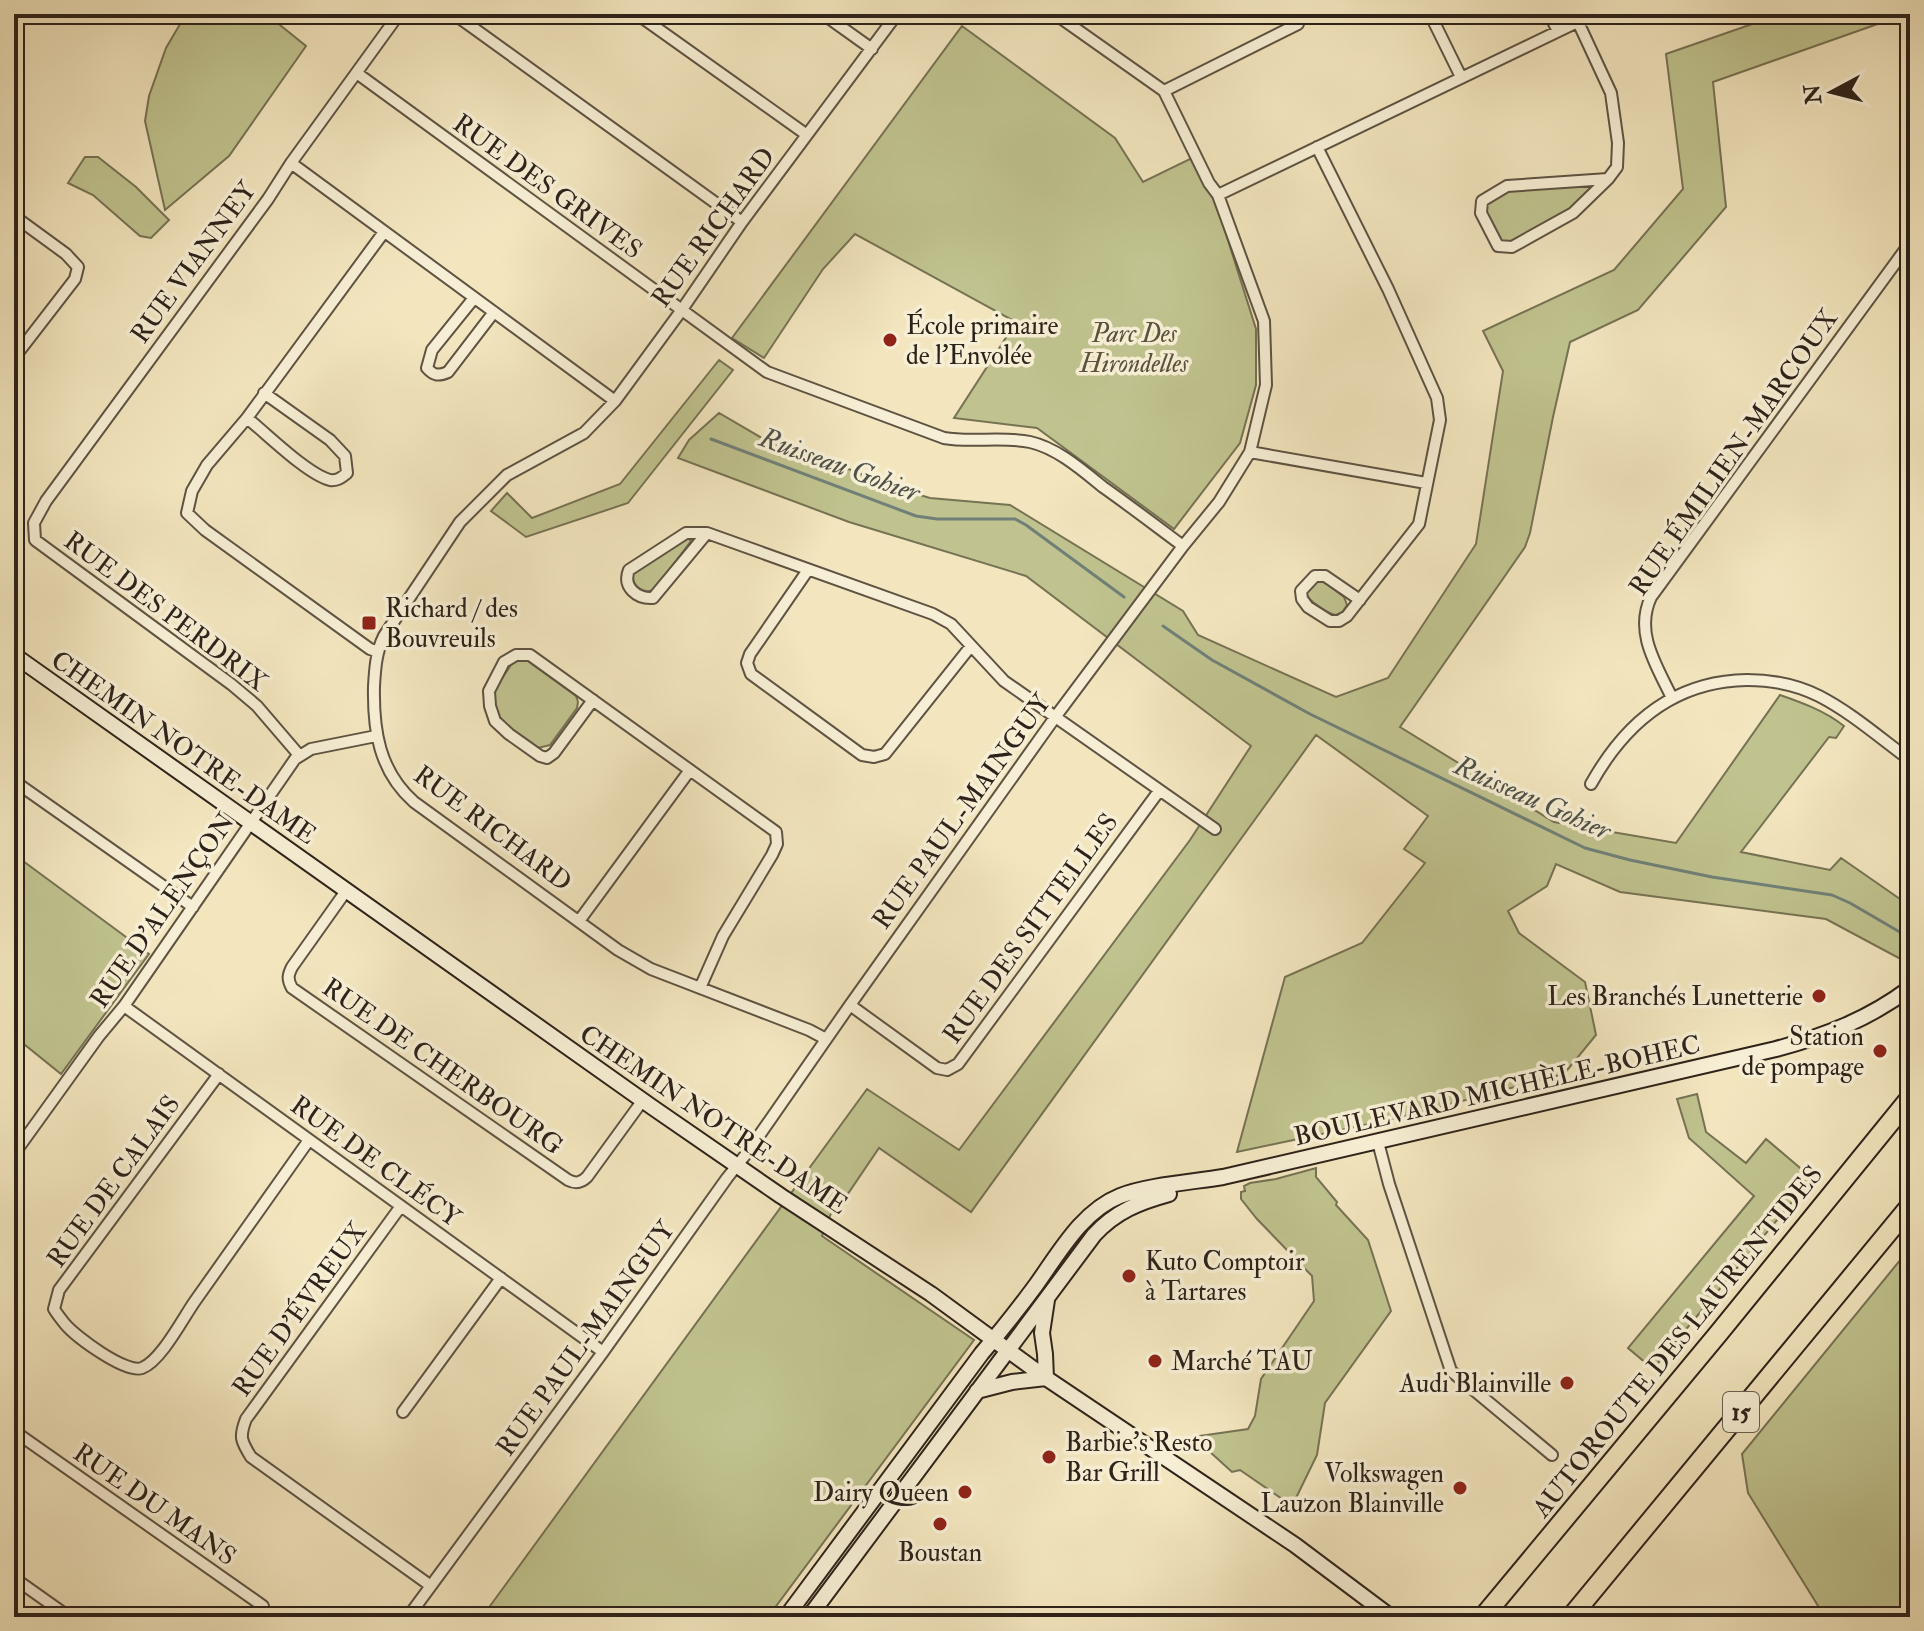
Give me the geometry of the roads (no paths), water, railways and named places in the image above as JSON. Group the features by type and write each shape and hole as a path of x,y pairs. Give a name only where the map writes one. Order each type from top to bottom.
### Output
{"highway":[{"name":"AUTOROUTE DES LAURENTIDES","path":"1483,1617 1910,1098"},
{"name":"15","path":"1571,1617 1910,1206"}],"street":[{"name":"RUE VIANNEY","path":"35,540 34,523 46,501 268,199 399,14"},
{"path":"454,14 742,222"},
{"path":"637,14 807,135"},
{"path":"823,14 872,49"},
{"name":"RUE RICHARD","path":"826,1039 651,969 618,950 408,797 388,770 379,748 374,694 378,652 388,630 460,522 507,475 584,433 615,401 742,222 897,14"},
{"name":"RUE PAUL-MAINGUY","path":"408,1617 603,1352 1056,716 1219,502 1250,452 1266,385 1264,321 1218,195 1209,183 1164,91 1055,14"},
{"path":"1164,91 1298,24 1300,14"},
{"path":"1430,14 1461,77"},
{"path":"1549,14 1558,31"},
{"path":"1218,195 1587,16 1611,93 1618,143 1617,167 1608,179 1573,213 1512,247 1498,246 1481,213 1482,201 1507,186 1608,179"},
{"name":"RUE DES GRIVES","path":"358,74 767,372 944,438 1032,442 1049,449 1183,546"},
{"path":"1317,147 1388,289 1437,398 1440,420 1419,524 1360,600 1347,616 1339,621 1330,621 1308,607 1301,591 1315,576 1325,576 1360,600"},
{"path":"291,163 615,401"},
{"path":"14,216 66,254 78,267 75,279 14,358"},
{"path":"378,652 205,530 187,513 192,491 207,465 247,418 384,232"},
{"name":"RUE ÉMILIEN-MARCOUX","path":"1672,698 1644,630 1644,613 1651,597 1910,243"},
{"path":"474,298 432,350 427,368 432,374 440,376 448,372 494,312"},
{"path":"247,418 309,469 331,480 340,479 347,473 345,456 330,440 264,393"},
{"path":"1250,452 1426,483"},
{"path":"707,533 653,598 643,598 629,587 626,576 629,570 686,533 707,533 933,614 951,624 1004,681 1215,829"},
{"name":"RUE DES PERDRIX","path":"35,540 231,684 257,706 299,755"},
{"path":"808,570 750,654 747,663 751,674 862,755 874,757 885,754 971,646"},
{"name":"CHEMIN NOTRE-DAME","path":"14,655 643,1100 925,1290 1046,1378 1295,1545 1391,1617"},
{"path":"593,700 547,758 509,734 495,721 489,691 504,662 516,655 530,655 593,700 776,832 777,844 772,855 723,936 700,988"},
{"path":"1591,784 1627,733 1653,709 1672,698 1711,684 1738,681 1772,682 1819,696 1910,760"},
{"path":"299,755 317,747 376,736"},
{"name":"RUE D'ALENÇON","path":"14,1154 124,1006 299,755"},
{"path":"579,921 690,770"},
{"path":"14,781 193,907"},
{"name":"RUE DES SITTELLES","path":"850,1005 937,1068 947,1070 958,1064 1159,791"},
{"name":"RUE DE CHERBOURG","path":"346,891 292,967 288,975 292,988 574,1183 582,1182 587,1177 643,1100"},
{"name":"BOULEVARD MICHÈLE-BOHEC","path":"786,1617 1072,1236 1100,1207 1119,1196 1223,1177 1668,1076 1795,1044 1857,1021 1910,988"},
{"name":"RUE DE CLÉCY","path":"124,1006 603,1352"},
{"name":"RUE DE CALAIS","path":"219,1074 59,1290 54,1309 66,1326 93,1346 121,1366 138,1370 147,1366 163,1349 309,1140"},
{"path":"1378,1142 1451,1371 1552,1455"},
{"name":"BOULEVARD MICHÈLE-BOHEC","path":"809,1617 1089,1241 1113,1216 1131,1206 1223,1177"},
{"name":"RUE D'ÉVREUX","path":"401,1206 246,1419 242,1441 251,1457 431,1586"},
{"path":"403,1412 501,1278"},
{"path":"977,1391 1046,1378 1042,1333 1048,1296"},
{"name":"RUE DU MANS","path":"14,1431 263,1606 264,1617"},
{"path":"14,1578 69,1617"}],"waterway":[{"name":"Ruisseau Gohier","path":"711,439 916,516 1015,519 1124,597"},
{"name":"Ruisseau Gohier","path":"1163,626 1212,660 1310,714 1585,848 1712,877 1832,895 1910,938"}],"place":[{"name":"École primaire de l'Envolée","path":"890,340"},
{"name":"Richard / des Bouvreuils","path":"369,623"},
{"name":"Les Branchés Lunetterie","path":"1819,996"},
{"name":"Station de pompage","path":"1880,1051"},
{"name":"Kuto Comptoir à Tartares","path":"1129,1276"},
{"name":"Marché TAU","path":"1155,1361"},
{"name":"Audi Blainville","path":"1567,1383"},
{"name":"Barbie's Resto Bar Grill","path":"1049,1457"},
{"name":"Volkswagen Lauzon Blainville","path":"1460,1488"},
{"name":"Dairy Queen","path":"965,1492"},
{"name":"Boustan","path":"940,1524"}],"park label":[{"name":"Parc Des Hirondelles","path":"1134,348"}]}
